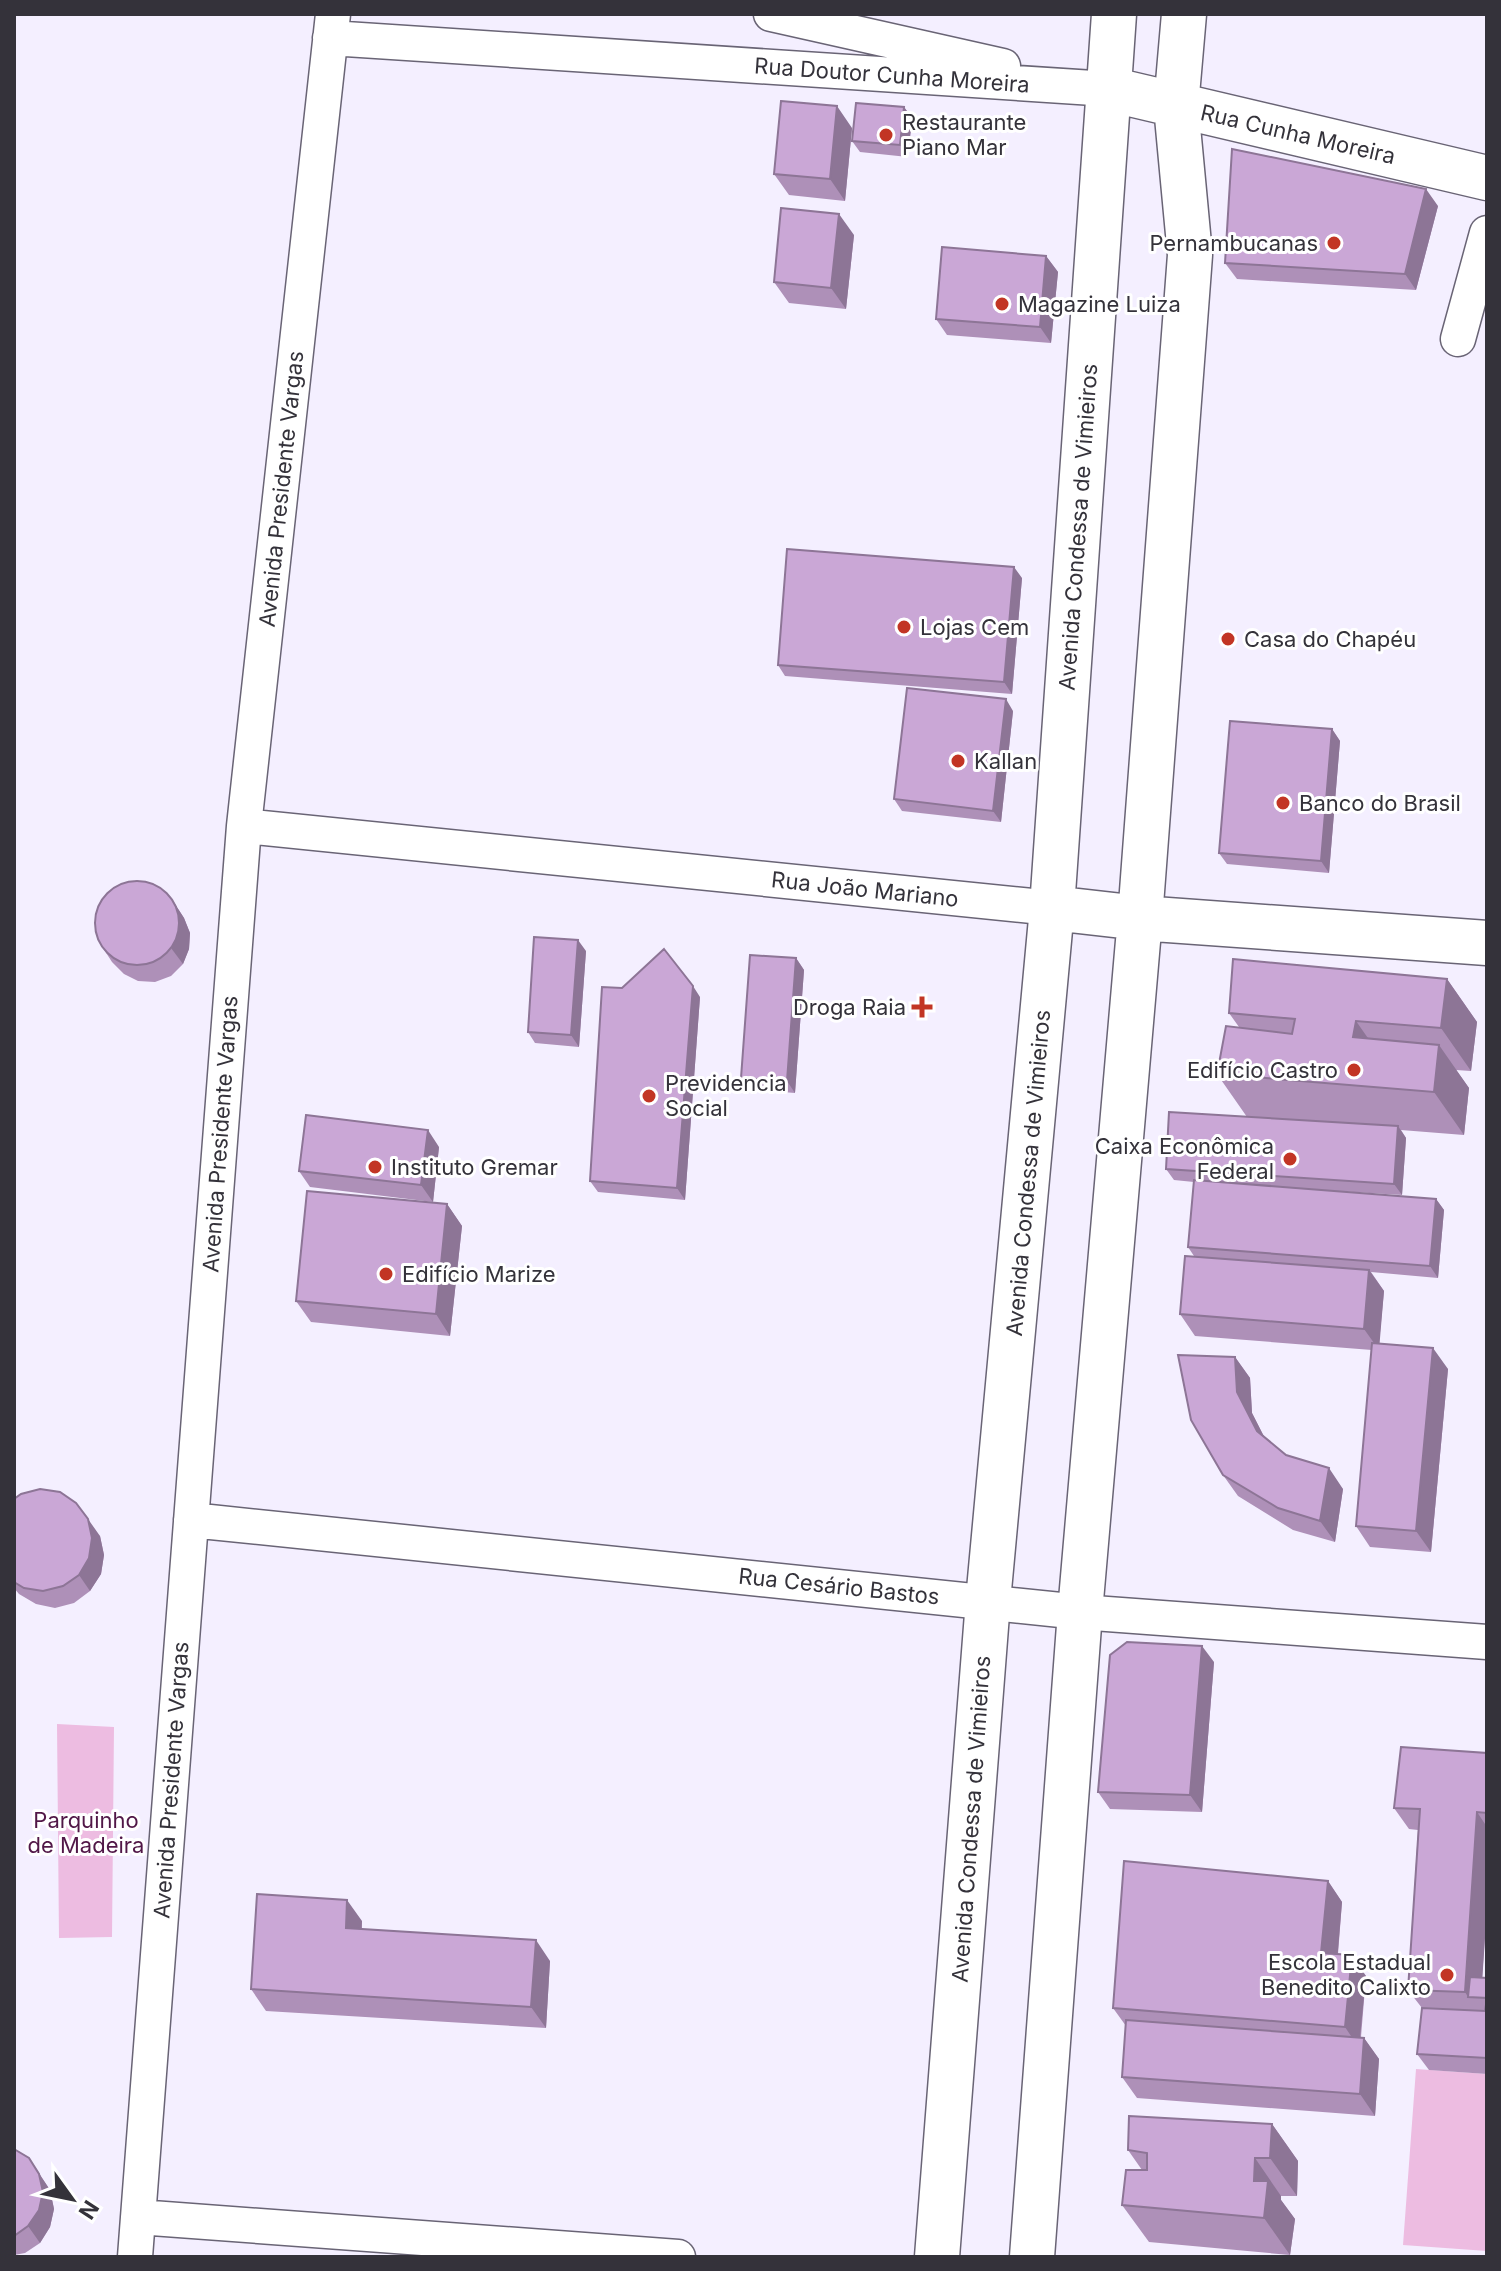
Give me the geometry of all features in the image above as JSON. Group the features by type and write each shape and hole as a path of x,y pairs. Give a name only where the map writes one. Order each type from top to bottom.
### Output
{"main road":[{"name":"Avenida Condessa de Vimieiros","path":"937,2257 988,1601 1052,908 1114,14"},
{"path":"1032,2257 1080,1612 1140,918 1190,255 1176,106 1184,14"},
{"name":"Rua Cunha Moreira","path":"1109,89 1487,178"},
{"name":"Rua João Mariano","path":"1052,908 1140,918 1487,943"}],"street":[{"name":"Rua Doutor Cunha Moreira","path":"771,14 1109,89"},
{"name":"Rua Doutor Cunha Moreira","path":"332,26 1109,89"},
{"name":"Avenida Presidente Vargas","path":"135,2257 244,826 332,26"},
{"path":"1458,339 1487,233"},
{"name":"Rua João Mariano","path":"244,826 1052,908"},
{"name":"Rua Cesário Bastos","path":"191,1520 1080,1612 1487,1642"},
{"path":"138,2217 678,2257"}],"green space":[{"name":"Parquinho de Madeira","path":"57,1724 114,1727 112,1937 59,1938"},
{"path":"1416,2069 1487,2074 1487,2251 1403,2245"}],"building":[{"path":"781,101 837,106 830,179 774,174"},
{"path":"856,103 904,107 900,145 852,141"},
{"name":"Pernambucanas","path":"1232,149 1426,189 1405,274 1225,263"},
{"path":"781,208 839,214 831,288 774,282"},
{"name":"Magazine Luiza","path":"942,247 1046,256 1040,327 936,319"},
{"name":"Lojas Cem","path":"787,549 1014,567 1004,682 778,665"},
{"name":"Kallan","path":"907,688 1006,699 993,811 894,799"},
{"name":"Banco do Brasil","path":"1230,721 1332,729 1321,861 1219,853"},
{"path":"137,881 160,888 172,900 179,923 172,946 160,958 137,965 114,958 102,946 95,923 102,900 114,888"},
{"path":"534,937 578,940 571,1035 528,1032"},
{"name":"Previdencia Social","path":"664,949 693,986 677,1188 590,1181 602,987 622,988"},
{"path":"750,955 796,958 787,1081 741,1078"},
{"path":"1233,959 1447,979 1441,1028 1356,1021 1353,1037 1439,1045 1434,1092 1217,1074 1226,1026 1292,1034 1295,1019 1229,1013"},
{"name":"Caixa Econômica Federal","path":"1169,1112 1398,1126 1394,1184 1166,1169"},
{"name":"Instituto Gremar","path":"306,1115 428,1130 421,1185 299,1171"},
{"path":"1194,1180 1436,1199 1430,1266 1188,1247"},
{"name":"Edifício Marize","path":"307,1191 447,1204 436,1314 296,1301"},
{"path":"1185,1256 1369,1270 1364,1329 1180,1314"},
{"path":"1372,1343 1433,1348 1416,1531 1356,1526"},
{"path":"1178,1355 1235,1357 1237,1392 1257,1431 1286,1455 1329,1468 1320,1521 1278,1508 1223,1475 1191,1420"},
{"path":"40,1489 60,1492 76,1503 88,1519 92,1538 89,1558 79,1575 63,1586 43,1591 24,1588 14,1582 14,1499"},
{"path":"1127,1642 1202,1646 1190,1795 1098,1792 1110,1655"},
{"path":"1401,1747 1487,1753 1487,1813 1477,1812 1465,1992 1408,1990 1420,1809 1394,1808"},
{"path":"1124,1861 1328,1881 1321,1953 1352,1955 1345,2027 1113,2008"},
{"path":"257,1894 347,1900 346,1928 536,1940 531,2007 251,1989"},
{"path":"1470,1977 1487,1978 1487,1998 1468,1997"},
{"path":"1487,1998 1487,2058 1417,2054 1422,2008 1485,2011"},
{"path":"1126,2020 1364,2038 1360,2094 1122,2077"},
{"path":"1129,2116 1272,2124 1270,2158 1255,2158 1254,2181 1268,2181 1264,2218 1122,2205 1126,2170 1147,2170 1147,2153 1128,2150"},
{"path":"14,2149 29,2158 39,2174 43,2192 39,2210 28,2226 14,2236"}],"place":[{"name":"Restaurante Piano Mar","path":"886,135"},
{"name":"Pernambucanas","path":"1334,243"},
{"name":"Magazine Luiza","path":"1002,304"},
{"name":"Lojas Cem","path":"904,627"},
{"name":"Casa do Chapéu","path":"1228,639"},
{"name":"Kallan","path":"958,761"},
{"name":"Banco do Brasil","path":"1283,803"},
{"name":"Droga Raia","path":"922,1007"},
{"name":"Edifício Castro","path":"1354,1070"},
{"name":"Previdencia Social","path":"649,1096"},
{"name":"Caixa Econômica Federal","path":"1290,1159"},
{"name":"Instituto Gremar","path":"375,1167"},
{"name":"Edifício Marize","path":"386,1274"},
{"name":"Escola Estadual Benedito Calixto","path":"1447,1975"}]}
